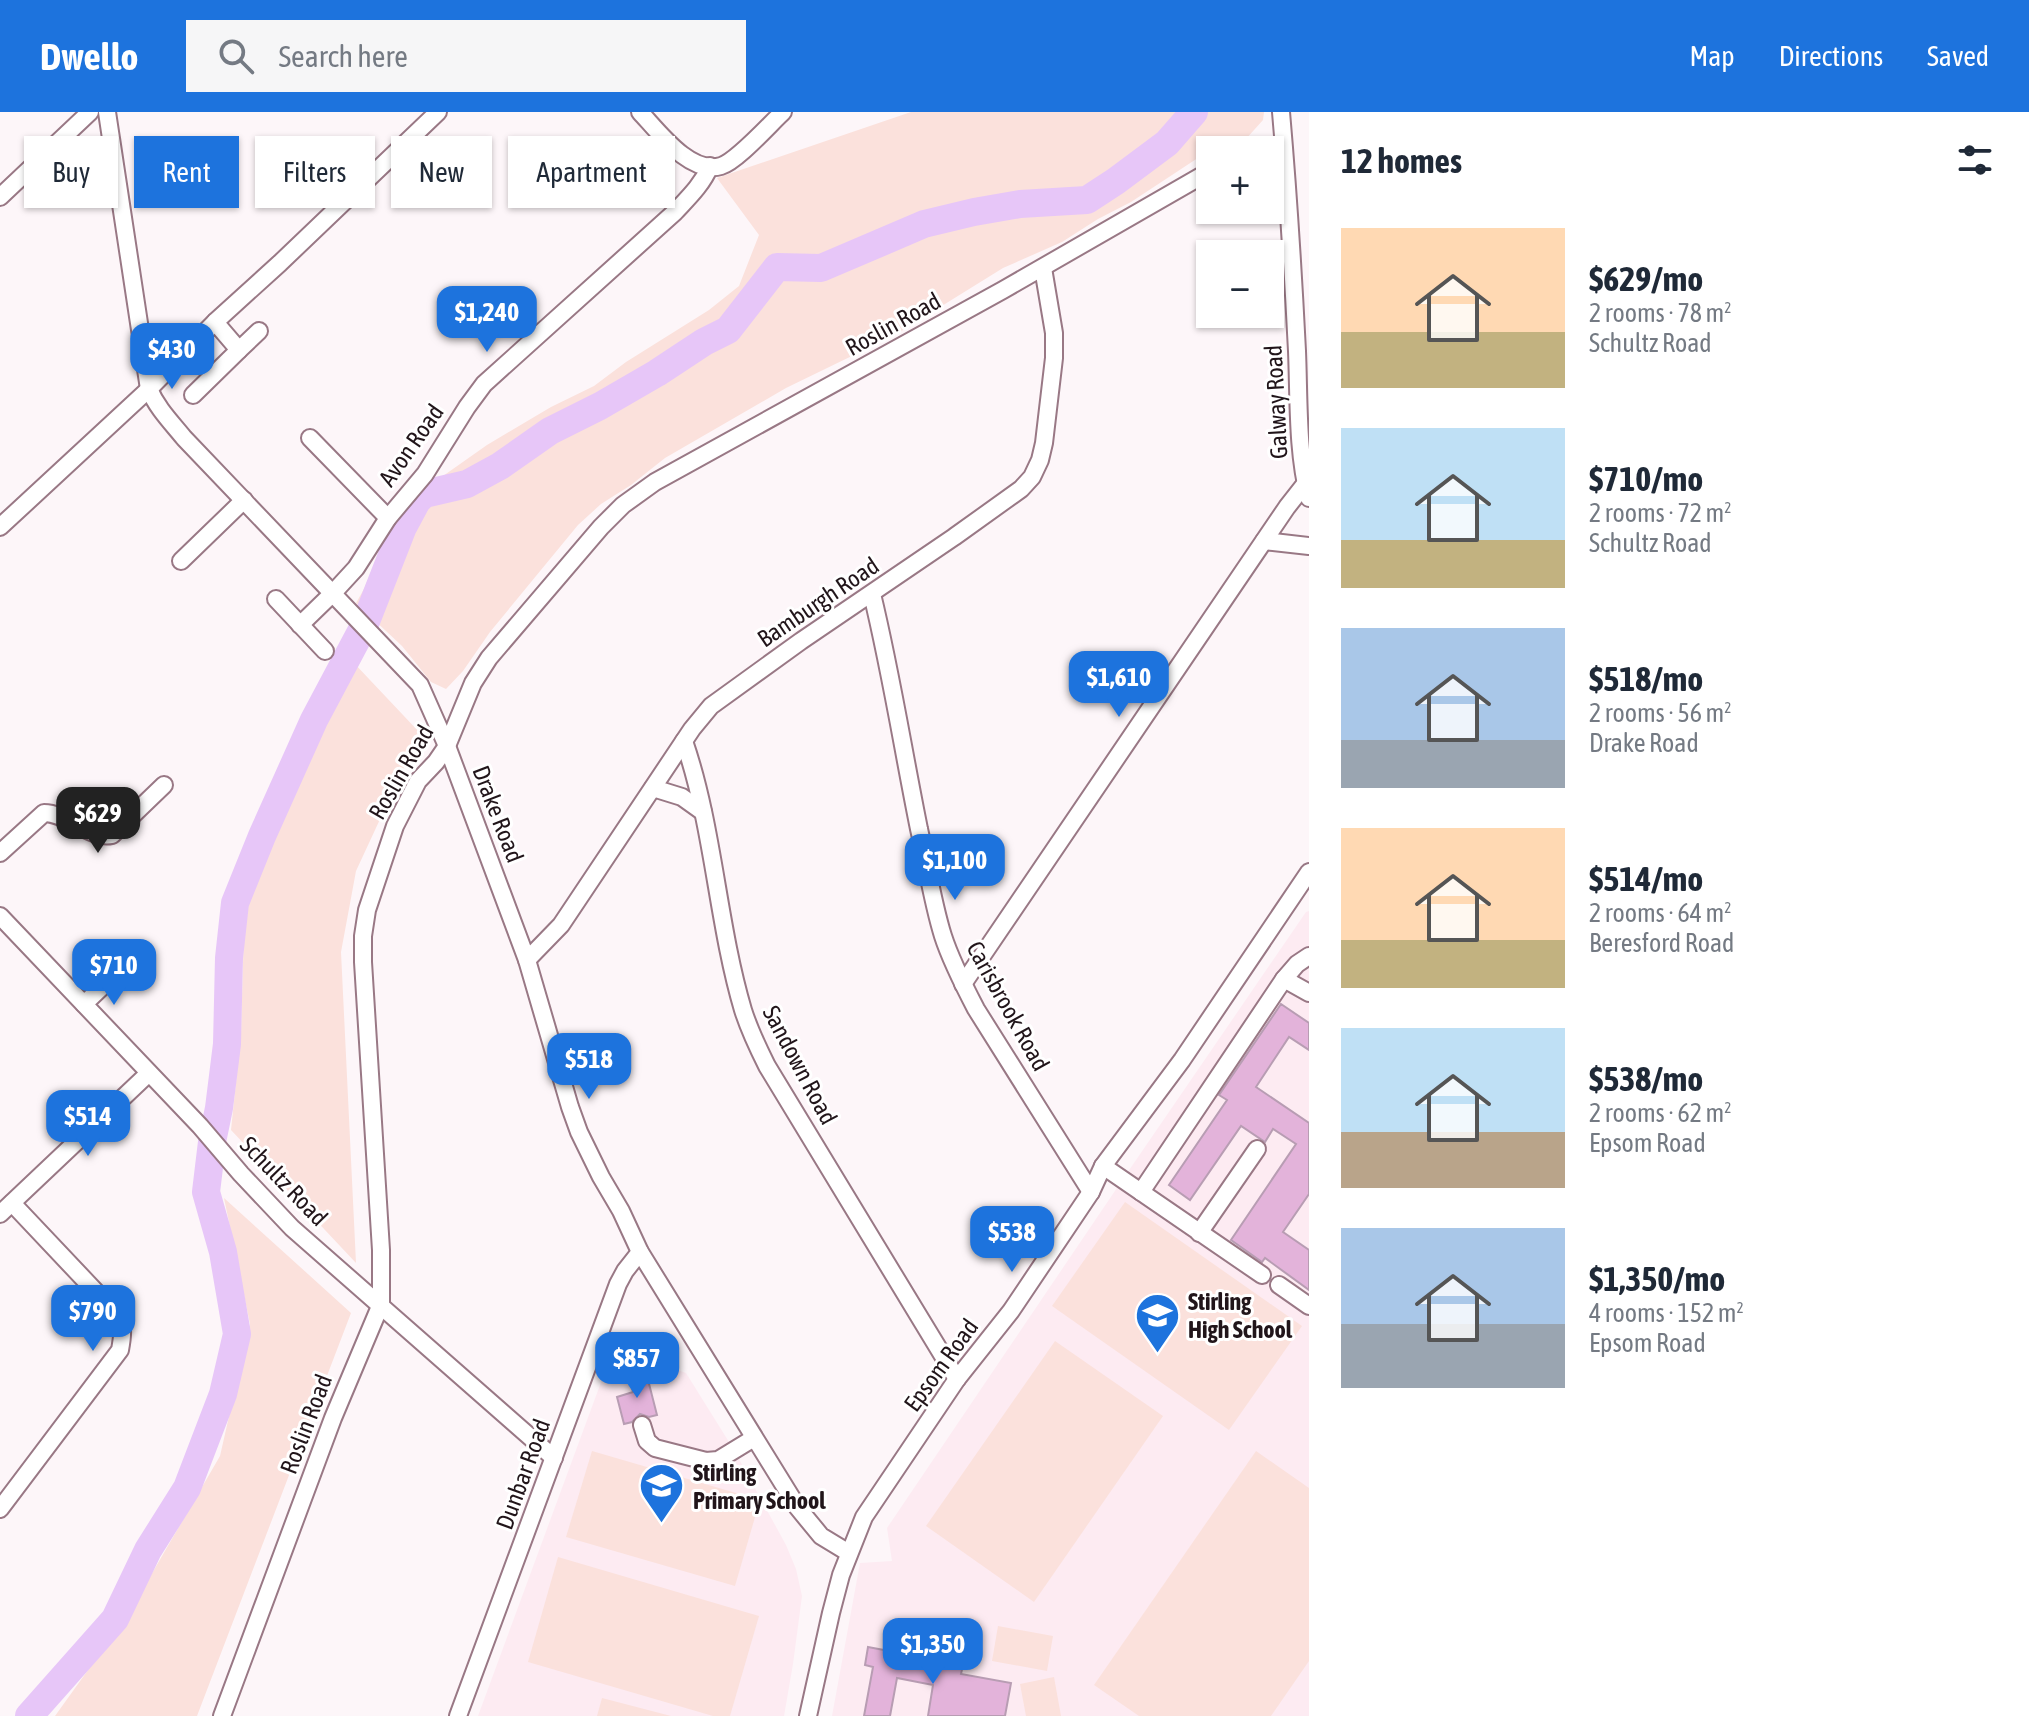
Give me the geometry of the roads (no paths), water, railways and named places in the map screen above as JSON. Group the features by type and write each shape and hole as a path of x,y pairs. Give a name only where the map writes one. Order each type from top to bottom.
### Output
{"street":[{"path":"0,197 90,112"},
{"name":"Drake Road","path":"107,112 149,389 173,425 420,685 447,746 527,960 570,1107 601,1177 640,1252 812,1526 821,1536 849,1553"},
{"path":"0,527 438,112"},
{"path":"640,112 670,143 703,165"},
{"name":"Avon Road","path":"300,625 356,568 388,518 425,474 484,384 675,212 706,177 703,165 722,166 783,112"},
{"name":"Galway Road","path":"1279,136 1281,112"},
{"name":"Roslin Road","path":"222,1716 333,1418 381,1304 381,1250 363,936 367,910 395,826 418,781 447,746 473,683 489,658 592,538 623,505 655,482 1043,268 1196,179"},
{"name":"Galway Road","path":"1284,211 1303,358 1300,427 1308,487"},
{"name":"Bamburgh Road","path":"527,960 561,925 684,741 711,706 1021,489 1032,477 1044,443 1054,358 1054,333 1043,268"},
{"path":"215,322 239,350"},
{"path":"193,395 259,331"},
{"path":"310,438 388,518"},
{"path":"963,984 1287,507 1308,487"},
{"path":"181,561 244,500"},
{"path":"1264,541 1309,546"},
{"name":"Carisbrook Road","path":"872,594 944,939 976,1009 1091,1192"},
{"path":"276,599 325,651"},
{"name":"Sandown Road","path":"684,741 696,779 738,990 756,1042 767,1066 957,1379"},
{"path":"0,853 44,813 56,814 102,836 112,835 164,785"},
{"path":"653,788 682,797 703,812"},
{"name":"Epsom Road","path":"808,1716 831,1613 849,1553 870,1506 957,1379 1011,1311 1091,1192 1103,1166 1182,1060 1309,872"},
{"name":"Schultz Road","path":"0,916 200,1126 292,1228 554,1458"},
{"path":"1141,1192 1284,979 1309,956"},
{"path":"84,1004 124,966"},
{"path":"1284,979 1309,993"},
{"path":"0,1509 120,1350 123,1329 115,1312 6,1208 149,1073"},
{"path":"1199,1233 1257,1149"},
{"path":"1103,1166 1262,1275"},
{"name":"Dunbar Road","path":"458,1716 618,1284 640,1252"},
{"path":"1279,1285 1309,1306"},
{"path":"642,1425 647,1441 655,1448 706,1461 718,1460 754,1438"}],"waterway":[{"path":"29,1716 115,1619 148,1550 187,1488 223,1394 237,1334 223,1252 206,1192 227,1044 229,958 235,903 314,720 365,624 403,527 417,501 424,494 467,484 500,466 550,431 600,406 728,330 777,267 821,268 924,224 974,212 1020,204 1087,200 1167,143 1194,112"}],"place":[{"name":"Stirling High School","path":"1157,1354"},
{"name":"Stirling Primary School","path":"662,1525"}]}
